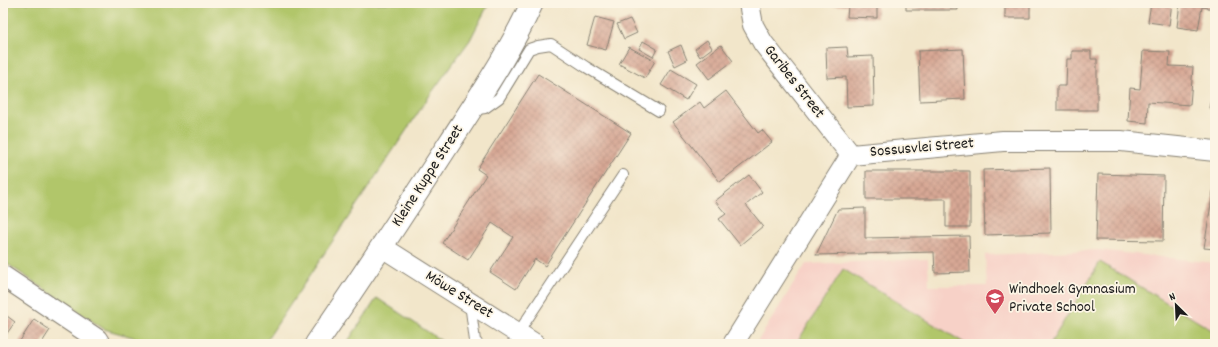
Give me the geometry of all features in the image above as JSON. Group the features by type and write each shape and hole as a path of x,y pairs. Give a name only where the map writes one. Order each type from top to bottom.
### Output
{"street":[{"name":"Kleine Kuppe Street","path":"316,344 382,247 498,68 532,3"},
{"name":"Garibes Street","path":"749,3 753,25 763,43 851,155"},
{"name":"Sossusvlei Street","path":"733,344 851,155 1003,141 1121,141 1215,151"},
{"name":"Möwe Street","path":"382,247 535,344"},
{"path":"3,276 97,339 100,344"}],"lane":[{"path":"470,110 485,108 499,98 529,49 552,44 586,67 659,111"},
{"path":"518,333 623,175"},
{"path":"470,302 476,343"}],"shaded area":[{"name":"Windhoek Gymnasium Private School","path":"1098,250 1215,263 1215,344 756,344 806,264 928,259 929,286 987,286 985,255"}],"green space":[{"path":"3,3 489,3 470,40 432,92 264,344 152,344 147,341 104,329 3,261"},
{"path":"1100,262 1215,332 1215,344 1050,344"},
{"path":"843,269 966,344 796,344"},
{"path":"377,298 446,344 346,344"}],"building":[{"path":"828,3 877,3 877,18 847,17 848,6 827,5"},
{"path":"906,3 957,3 958,10 906,10"},
{"path":"1005,3 1030,3 1030,18 1005,18"},
{"path":"1151,3 1172,3 1169,25 1148,22"},
{"path":"1180,3 1215,3 1215,9 1202,7 1198,30 1177,27"},
{"path":"595,17 614,22 606,50 587,45"},
{"path":"630,19 637,33 624,39 617,24"},
{"path":"707,40 712,48 700,57 695,49"},
{"path":"643,41 657,49 653,57 639,49"},
{"path":"681,45 687,60 675,66 668,51"},
{"path":"721,45 733,61 709,79 697,63"},
{"path":"629,47 655,61 645,78 619,64"},
{"path":"847,47 848,57 873,56 874,106 847,107 846,77 827,78 826,48"},
{"path":"963,49 965,99 920,101 918,51"},
{"path":"1072,51 1091,51 1091,59 1097,59 1097,110 1057,110 1057,86 1066,86 1067,59 1072,59"},
{"path":"1143,51 1170,52 1169,66 1193,67 1190,105 1148,102 1147,123 1128,121 1130,88 1140,89"},
{"path":"671,69 696,84 686,100 661,85"},
{"path":"538,74 631,133 545,266 535,259 516,289 490,272 513,237 492,223 468,260 442,243 486,175 477,169"},
{"path":"1215,86 1215,109 1209,108"},
{"path":"726,91 758,133 762,130 772,142 720,182 673,122 700,102 704,108"},
{"path":"1050,168 1051,233 985,235 983,170"},
{"path":"866,171 970,171 970,227 946,227 946,199 866,199"},
{"path":"1098,174 1164,176 1163,241 1096,240"},
{"path":"749,175 762,192 746,205 763,226 740,245 719,219 726,214 715,201"},
{"path":"1214,185 1215,186 1215,249 1204,248"},
{"path":"865,208 865,238 969,236 970,272 935,273 934,252 816,255 838,209"},
{"path":"3,313 15,322 3,339"},
{"path":"34,319 50,330 41,344 18,344"}],"place":[{"name":"Windhoek Gymnasium Private School","path":"995,315"}]}
